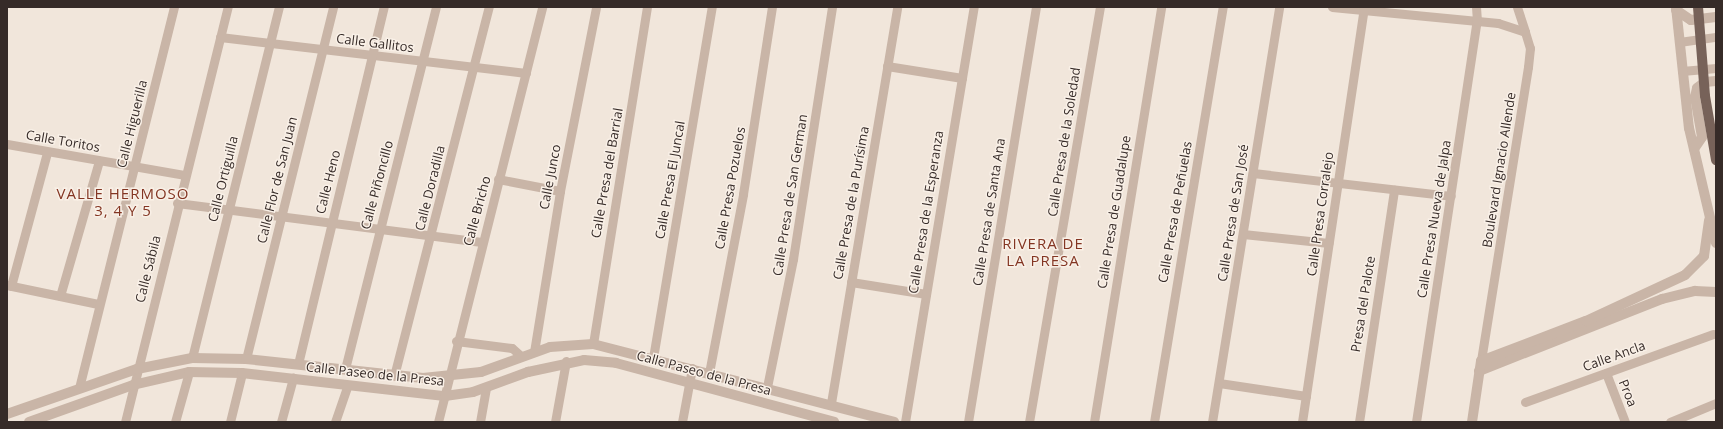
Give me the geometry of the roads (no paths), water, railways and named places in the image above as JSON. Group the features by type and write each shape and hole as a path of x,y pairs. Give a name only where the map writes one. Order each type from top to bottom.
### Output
{"main road":[{"path":"1698,7 1716,160"}],"street":[{"name":"Calle Higuerilla","path":"79,388 98,304 174,7"},
{"name":"Calle Sábila","path":"125,422 177,203 228,7"},
{"name":"Calle Ortiguilla","path":"192,358 279,7"},
{"name":"Calle Flor de San Juan","path":"246,358 333,7"},
{"name":"Calle Heno","path":"298,364 384,7"},
{"name":"Calle Piñoncillo","path":"345,369 378,229 436,7"},
{"name":"Calle Doradilla","path":"394,376 489,7"},
{"name":"Calle Bricho","path":"438,422 456,341 542,7"},
{"name":"Calle Junco","path":"534,352 560,191 596,7"},
{"name":"Calle Presa del Barrial","path":"593,344 647,7"},
{"name":"Calle Presa El Juncal","path":"653,358 712,7"},
{"name":"Calle Presa Pozuelos","path":"709,373 743,194 772,7"},
{"name":"Calle Presa de San German","path":"767,387 793,260 832,7"},
{"name":"Calle Presa de la Purísima","path":"830,403 897,7"},
{"name":"Calle Presa de la Esperanza","path":"905,422 974,7"},
{"name":"Calle Presa de Santa Ana","path":"968,422 1036,7"},
{"name":"Calle Presa de la Soledad","path":"1029,422 1100,7"},
{"name":"Calle Presa de Guadalupe","path":"1094,422 1161,7"},
{"name":"Calle Presa de Peñuelas","path":"1154,422 1223,7"},
{"name":"Calle Presa de San José","path":"1212,422 1279,7"},
{"path":"1336,7 1477,21 1512,26 1525,32"},
{"name":"Calle Presa Nueva de Jalpa","path":"1416,422 1477,21 1476,7"},
{"name":"Boulevard Ignacio Allende","path":"1472,422 1528,67 1530,48 1518,7"},
{"name":"Calle Presa Corralejo","path":"1302,422 1364,9"},
{"path":"1676,9 1692,20 1716,17"},
{"path":"1676,9 1682,71 1694,149 1709,220 1716,243"},
{"name":"Calle Gallitos","path":"220,37 323,50 372,58 526,73"},
{"path":"1679,42 1716,37"},
{"path":"887,66 962,78"},
{"path":"1682,71 1716,68"},
{"path":"1694,149 1702,137 1695,97 1697,88 1706,82 1716,81"},
{"name":"Calle Toritos","path":"7,144 47,153 185,175"},
{"path":"47,153 9,286 98,304"},
{"path":"60,296 99,161"},
{"path":"1253,173 1450,196"},
{"path":"498,179 560,191"},
{"name":"Presa del Palote","path":"1359,422 1394,190"},
{"path":"177,203 229,211 331,222 482,242"},
{"path":"1480,366 1586,321 1685,275 1704,256 1709,220"},
{"path":"1243,234 1329,243"},
{"path":"851,282 926,294"},
{"path":"1480,366 1662,299 1695,291 1716,292"},
{"name":"Calle Ancla","path":"1525,402 1713,334"},
{"path":"456,341 512,348 521,356"},
{"name":"Calle Paseo de la Presa","path":"7,414 137,369 192,358 246,358 394,376 447,377 481,372 534,352 593,344 830,403 894,422"},
{"path":"555,422 566,361"},
{"name":"Calle Paseo de la Presa","path":"29,422 133,385 189,372 242,373 445,396 486,388 566,361 605,361 834,422"},
{"path":"682,422 692,368"},
{"path":"175,422 189,372"},
{"path":"230,422 242,373"},
{"name":"Proa","path":"1606,373 1626,422"},
{"path":"282,421 293,378"},
{"path":"1218,383 1306,396"},
{"path":"335,422 348,385"},
{"path":"480,422 486,388"},
{"path":"1670,422 1716,402"},
{"path":"7,419 37,404"}],"district":[{"name":"VALLE HERMOSO 3, 4 Y 5","path":"123,202"},
{"name":"RIVERA DE LA PRESA","path":"1043,252"}]}
